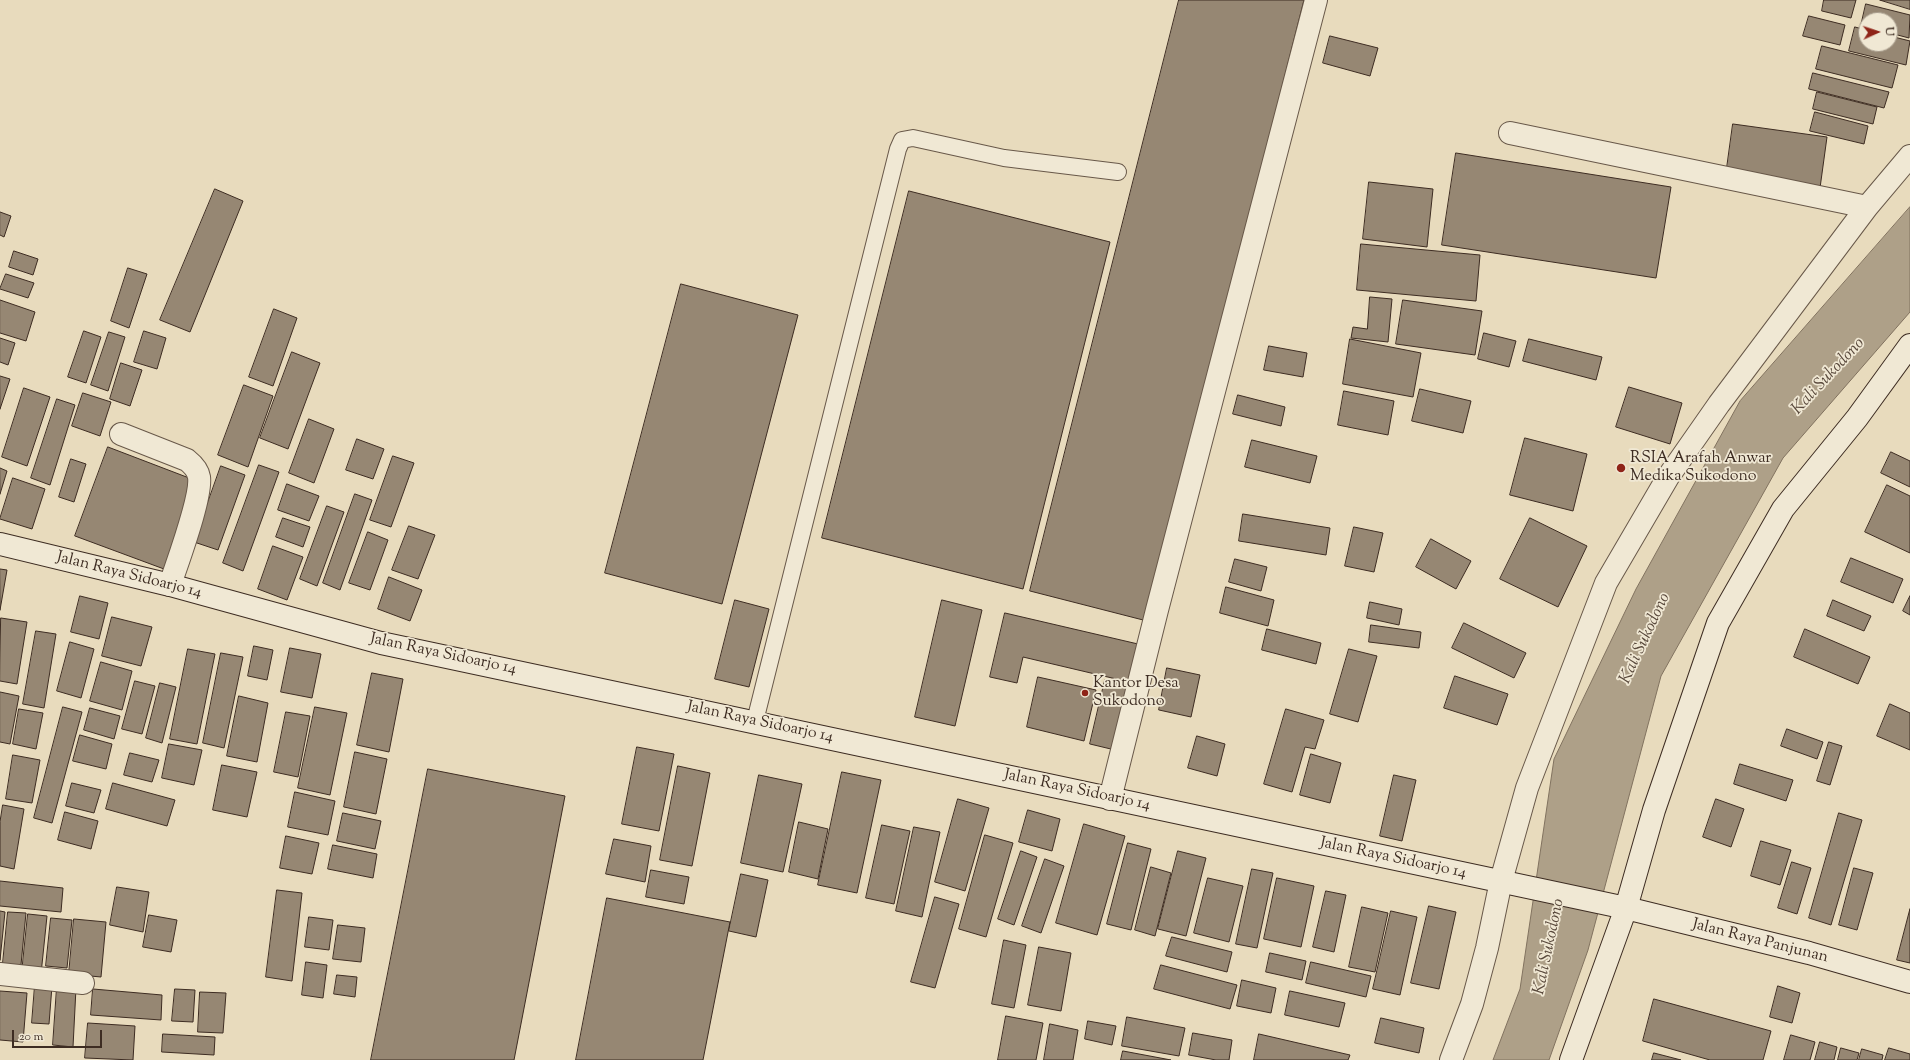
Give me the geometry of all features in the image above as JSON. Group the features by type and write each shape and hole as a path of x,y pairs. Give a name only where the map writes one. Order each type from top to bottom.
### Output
{"main road":[{"path":"1110,799 1157,610 1316,0"},
{"path":"1510,134 1867,207"},
{"path":"1453,1054 1472,1004 1487,948 1501,882 1527,788 1606,583 1681,459 1719,404 1867,207 1910,156"},
{"path":"1571,1060 1618,906 1654,810 1718,622 1784,509 1857,418 1910,345"},
{"path":"121,434 187,460 194,466 199,477 196,502 170,585"},
{"name":"Jalan Raya Sidoarjo 14","path":"0,544 170,585 381,643 755,721 1110,799 1523,886"},
{"name":"Jalan Raya Panjunan","path":"1523,886 1618,906 1809,953 1910,982"},
{"path":"0,974 83,983"}],"lane":[{"path":"755,721 898,148 902,140 913,138 1004,158 1118,172"}],"water":[{"name":"Kali Sukodono","path":"1910,207 1910,312 1783,458 1661,676 1588,950 1549,1060 1493,1060 1520,989 1554,759 1636,589 1740,401"}],"building":[{"path":"1179,0 1304,0 1147,621 1030,591"},
{"path":"1824,0 1856,0 1851,18 1822,11"},
{"path":"1880,0 1910,0 1910,9"},
{"path":"1866,4 1898,12 1864,12"},
{"path":"1898,12 1910,15 1909,38 1898,35"},
{"path":"1809,16 1845,25 1840,45 1803,36"},
{"path":"1855,27 1858,28 1858,52 1898,52 1898,38 1910,41 1906,65 1849,51"},
{"path":"1330,36 1378,48 1370,76 1323,63"},
{"path":"1822,46 1898,65 1892,88 1816,69"},
{"path":"1813,73 1889,92 1884,108 1809,89"},
{"path":"1817,92 1877,107 1873,124 1813,109"},
{"path":"1815,112 1868,126 1864,144 1810,131"},
{"path":"1733,124 1827,137 1820,188 1726,175"},
{"path":"1456,153 1671,187 1656,278 1442,245"},
{"path":"1369,182 1433,189 1427,247 1363,239"},
{"path":"215,189 243,201 190,332 160,320"},
{"path":"909,191 1110,242 1023,589 822,538"},
{"path":"0,212 11,216 4,237 0,235"},
{"path":"1361,244 1480,255 1476,301 1357,290"},
{"path":"14,251 38,259 33,275 9,267"},
{"path":"128,268 147,274 129,328 111,321"},
{"path":"6,274 34,283 28,298 0,289"},
{"path":"681,284 798,315 722,604 605,573"},
{"path":"1370,297 1392,299 1388,342 1351,338 1353,327 1367,329"},
{"path":"0,300 35,312 26,341 0,333"},
{"path":"1403,300 1482,311 1475,355 1396,344"},
{"path":"274,309 297,318 273,386 249,377"},
{"path":"84,331 101,337 86,383 68,377"},
{"path":"144,331 166,338 157,369 134,362"},
{"path":"109,332 125,337 108,391 91,385"},
{"path":"1484,333 1516,341 1509,367 1478,359"},
{"path":"0,338 15,343 8,365 0,362"},
{"path":"1350,339 1421,353 1413,397 1343,384"},
{"path":"1529,339 1602,357 1596,380 1523,361"},
{"path":"1269,346 1307,353 1303,377 1264,370"},
{"path":"292,352 320,363 288,449 260,438"},
{"path":"121,363 142,370 130,406 110,399"},
{"path":"0,376 10,379 0,409"},
{"path":"244,385 273,396 248,467 218,455"},
{"path":"1629,387 1682,403 1670,444 1616,427"},
{"path":"24,388 50,397 27,466 2,457"},
{"path":"1420,389 1471,401 1463,433 1412,421"},
{"path":"1344,391 1394,401 1388,435 1338,425"},
{"path":"83,393 111,402 100,436 72,426"},
{"path":"1238,395 1285,407 1281,426 1233,414"},
{"path":"57,399 75,405 50,485 31,478"},
{"path":"309,419 334,429 314,483 289,473"},
{"path":"1525,438 1587,454 1573,511 1510,495"},
{"path":"357,439 384,449 373,479 346,470"},
{"path":"1252,440 1317,456 1310,483 1245,467"},
{"path":"108,447 197,481 164,569 75,536"},
{"path":"1891,452 1910,461 1910,487 1881,473"},
{"path":"393,456 414,463 391,527 370,520"},
{"path":"71,459 86,464 74,502 59,497"},
{"path":"259,465 279,472 243,571 223,563"},
{"path":"221,466 245,475 218,550 194,542"},
{"path":"0,468 7,471 0,494"},
{"path":"13,478 45,489 32,529 0,519"},
{"path":"287,484 319,496 309,521 278,510"},
{"path":"1887,485 1910,496 1910,553 1865,532"},
{"path":"355,494 372,500 340,590 323,583"},
{"path":"327,506 344,512 317,586 300,579"},
{"path":"1243,514 1330,528 1326,555 1239,541"},
{"path":"283,518 310,527 303,547 276,537"},
{"path":"1530,518 1587,546 1558,607 1500,579"},
{"path":"409,526 435,535 418,579 392,570"},
{"path":"1354,527 1383,533 1374,572 1345,566"},
{"path":"368,532 388,540 370,590 349,583"},
{"path":"1431,539 1471,561 1456,589 1416,567"},
{"path":"273,546 303,557 287,600 258,589"},
{"path":"1851,558 1903,579 1893,603 1841,582"},
{"path":"1235,559 1267,567 1261,591 1229,582"},
{"path":"0,569 7,570 0,610"},
{"path":"389,577 422,590 410,621 378,609"},
{"path":"1226,587 1274,600 1268,626 1220,613"},
{"path":"80,596 108,603 99,639 71,632"},
{"path":"1910,596 1910,615 1903,611"},
{"path":"735,600 769,609 749,687 715,679"},
{"path":"942,600 982,610 955,726 915,717"},
{"path":"1833,600 1871,616 1864,631 1827,616"},
{"path":"1370,602 1402,609 1399,625 1367,618"},
{"path":"1005,613 1138,644 1129,682 1023,657 1017,683 990,677"},
{"path":"112,617 152,627 141,666 102,656"},
{"path":"1,618 27,622 17,684 0,681"},
{"path":"1464,623 1526,653 1514,678 1452,648"},
{"path":"1371,625 1421,632 1419,648 1369,642"},
{"path":"1267,629 1321,643 1316,664 1262,650"},
{"path":"1805,629 1870,657 1858,684 1794,657"},
{"path":"36,631 56,634 44,708 23,704"},
{"path":"70,642 94,649 81,698 57,691"},
{"path":"254,646 273,650 267,680 248,676"},
{"path":"290,648 321,654 312,698 281,692"},
{"path":"188,649 215,654 197,744 170,739"},
{"path":"1349,649 1377,656 1358,722 1330,714"},
{"path":"221,653 243,657 224,748 203,743"},
{"path":"101,662 132,671 122,710 90,701"},
{"path":"1167,668 1200,675 1191,717 1159,710"},
{"path":"372,673 403,679 389,752 357,745"},
{"path":"1455,676 1508,694 1497,725 1444,708"},
{"path":"1038,677 1096,690 1084,741 1027,727"},
{"path":"1105,680 1130,686 1115,750 1090,744"},
{"path":"135,681 155,686 142,734 122,729"},
{"path":"160,683 176,687 162,743 146,738"},
{"path":"0,692 19,696 10,744 0,742"},
{"path":"239,696 268,703 257,762 227,756"},
{"path":"1890,704 1910,713 1910,750 1877,736"},
{"path":"63,707 82,712 52,823 34,818"},
{"path":"315,707 347,713 330,795 298,788"},
{"path":"90,708 120,716 114,739 84,730"},
{"path":"19,709 43,713 36,749 13,744"},
{"path":"1286,709 1324,720 1315,749 1305,747 1292,792 1264,784"},
{"path":"286,712 310,716 298,777 274,772"},
{"path":"1787,729 1823,742 1817,759 1781,746"},
{"path":"80,735 112,744 106,769 73,761"},
{"path":"1197,736 1225,744 1217,776 1188,768"},
{"path":"1829,742 1842,746 1830,785 1817,781"},
{"path":"169,744 202,750 194,785 162,778"},
{"path":"637,747 674,754 659,831 622,824"},
{"path":"355,752 387,759 376,814 344,807"},
{"path":"130,753 159,760 152,782 124,775"},
{"path":"1311,754 1341,763 1330,803 1300,795"},
{"path":"13,755 40,760 32,803 6,799"},
{"path":"1740,764 1793,780 1786,801 1734,784"},
{"path":"222,765 257,772 247,817 213,810"},
{"path":"678,766 710,773 692,866 660,860"},
{"path":"428,769 565,796 514,1060 371,1060"},
{"path":"842,772 881,780 857,893 818,885"},
{"path":"759,775 802,784 783,872 741,863"},
{"path":"1394,775 1416,780 1402,841 1380,836"},
{"path":"72,783 101,790 94,813 66,806"},
{"path":"113,783 175,800 167,826 106,809"},
{"path":"295,792 335,801 328,835 288,827"},
{"path":"958,799 989,808 965,891 935,882"},
{"path":"1716,799 1744,809 1731,847 1703,837"},
{"path":"3,805 24,809 14,869 0,866 0,822"},
{"path":"1028,810 1060,819 1052,851 1019,842"},
{"path":"65,812 98,821 91,849 58,840"},
{"path":"343,813 381,821 375,849 337,841"},
{"path":"1839,813 1862,820 1831,925 1809,918"},
{"path":"799,822 828,829 818,879 789,872"},
{"path":"1084,824 1125,836 1097,935 1056,923"},
{"path":"882,825 910,831 894,904 866,898"},
{"path":"914,827 940,832 922,917 896,911"},
{"path":"985,835 1013,843 986,937 959,929"},
{"path":"286,836 319,843 312,874 280,868"},
{"path":"614,839 651,846 645,882 606,874"},
{"path":"1761,841 1791,850 1780,885 1751,876"},
{"path":"1128,843 1151,849 1131,930 1107,924"},
{"path":"333,845 377,854 373,878 328,869"},
{"path":"1021,851 1037,857 1014,925 998,919"},
{"path":"1178,851 1206,858 1186,936 1158,929"},
{"path":"1045,859 1064,866 1041,933 1022,926"},
{"path":"1792,862 1811,868 1797,914 1778,908"},
{"path":"1151,867 1171,873 1155,936 1135,930"},
{"path":"1854,868 1873,873 1857,930 1839,925"},
{"path":"1252,869 1273,873 1257,948 1236,944"},
{"path":"651,870 689,877 684,904 646,897"},
{"path":"741,874 768,880 756,937 729,931"},
{"path":"1208,878 1243,886 1229,942 1194,933"},
{"path":"1277,878 1314,886 1301,947 1264,939"},
{"path":"0,881 63,888 61,912 0,906"},
{"path":"117,887 149,892 143,932 110,925"},
{"path":"277,890 302,893 292,981 266,977"},
{"path":"1326,891 1346,895 1334,952 1313,947"},
{"path":"935,897 959,904 935,988 911,982"},
{"path":"607,898 730,922 703,1060 576,1060"},
{"path":"1429,906 1456,912 1439,989 1411,983"},
{"path":"1362,907 1388,913 1375,972 1349,967"},
{"path":"1910,909 1910,963 1897,960"},
{"path":"0,911 5,912 0,960"},
{"path":"1391,911 1417,917 1400,995 1373,989"},
{"path":"8,912 26,913 20,975 2,973"},
{"path":"28,914 47,916 41,974 22,972"},
{"path":"149,915 177,920 171,952 143,947"},
{"path":"309,917 333,920 329,950 305,947"},
{"path":"51,918 72,920 67,968 46,966"},
{"path":"74,919 106,922 101,977 69,974"},
{"path":"338,925 365,928 361,962 333,959"},
{"path":"1172,937 1232,952 1227,972 1166,956"},
{"path":"1004,940 1026,945 1014,1008 992,1004"},
{"path":"1039,947 1071,953 1061,1011 1028,1005"},
{"path":"1270,953 1306,961 1302,980 1266,972"},
{"path":"306,962 327,965 323,998 302,995"},
{"path":"1311,962 1371,976 1366,997 1306,983"},
{"path":"1161,965 1237,985 1230,1009 1154,989"},
{"path":"337,975 357,977 355,997 334,994"},
{"path":"1242,980 1276,988 1271,1013 1237,1006"},
{"path":"35,985 52,986 49,1024 32,1023"},
{"path":"1778,986 1800,993 1792,1023 1770,1017"},
{"path":"57,987 76,988 73,1047 53,1045"},
{"path":"93,989 162,995 161,1020 91,1015"},
{"path":"175,989 195,990 193,1022 172,1021"},
{"path":"0,991 27,993 23,1042 0,1040"},
{"path":"1290,991 1345,1003 1339,1027 1285,1015"},
{"path":"200,992 226,993 223,1033 198,1032"},
{"path":"1654,999 1771,1031 1763,1060 1710,1060 1643,1041"},
{"path":"1006,1016 1043,1023 1036,1060 998,1060"},
{"path":"1127,1017 1185,1028 1179,1056 1122,1046"},
{"path":"1381,1018 1424,1028 1419,1053 1375,1043"},
{"path":"1088,1021 1116,1026 1112,1045 1085,1039"},
{"path":"88,1023 135,1026 133,1060 85,1058"},
{"path":"1050,1024 1078,1030 1073,1060 1044,1060"},
{"path":"1193,1033 1232,1040 1229,1060 1216,1060 1189,1055"},
{"path":"163,1034 215,1037 214,1055 162,1052"},
{"path":"1259,1034 1350,1055 1348,1060 1254,1060"},
{"path":"1791,1035 1815,1042 1810,1060 1784,1060"},
{"path":"1820,1042 1837,1047 1834,1060 1815,1060"},
{"path":"1841,1048 1859,1053 1857,1060 1838,1060"},
{"path":"1889,1048 1910,1054 1910,1060 1885,1060"},
{"path":"1862,1049 1883,1055 1882,1060 1859,1060"},
{"path":"1123,1051 1171,1060 1121,1060"},
{"path":"1654,1053 1681,1060 1652,1060"}],"place":[{"name":"RSIA Arafah Anwar Medika Sukodono","path":"1621,468"},
{"name":"Kantor Desa Sukodono","path":"1085,693"}]}
